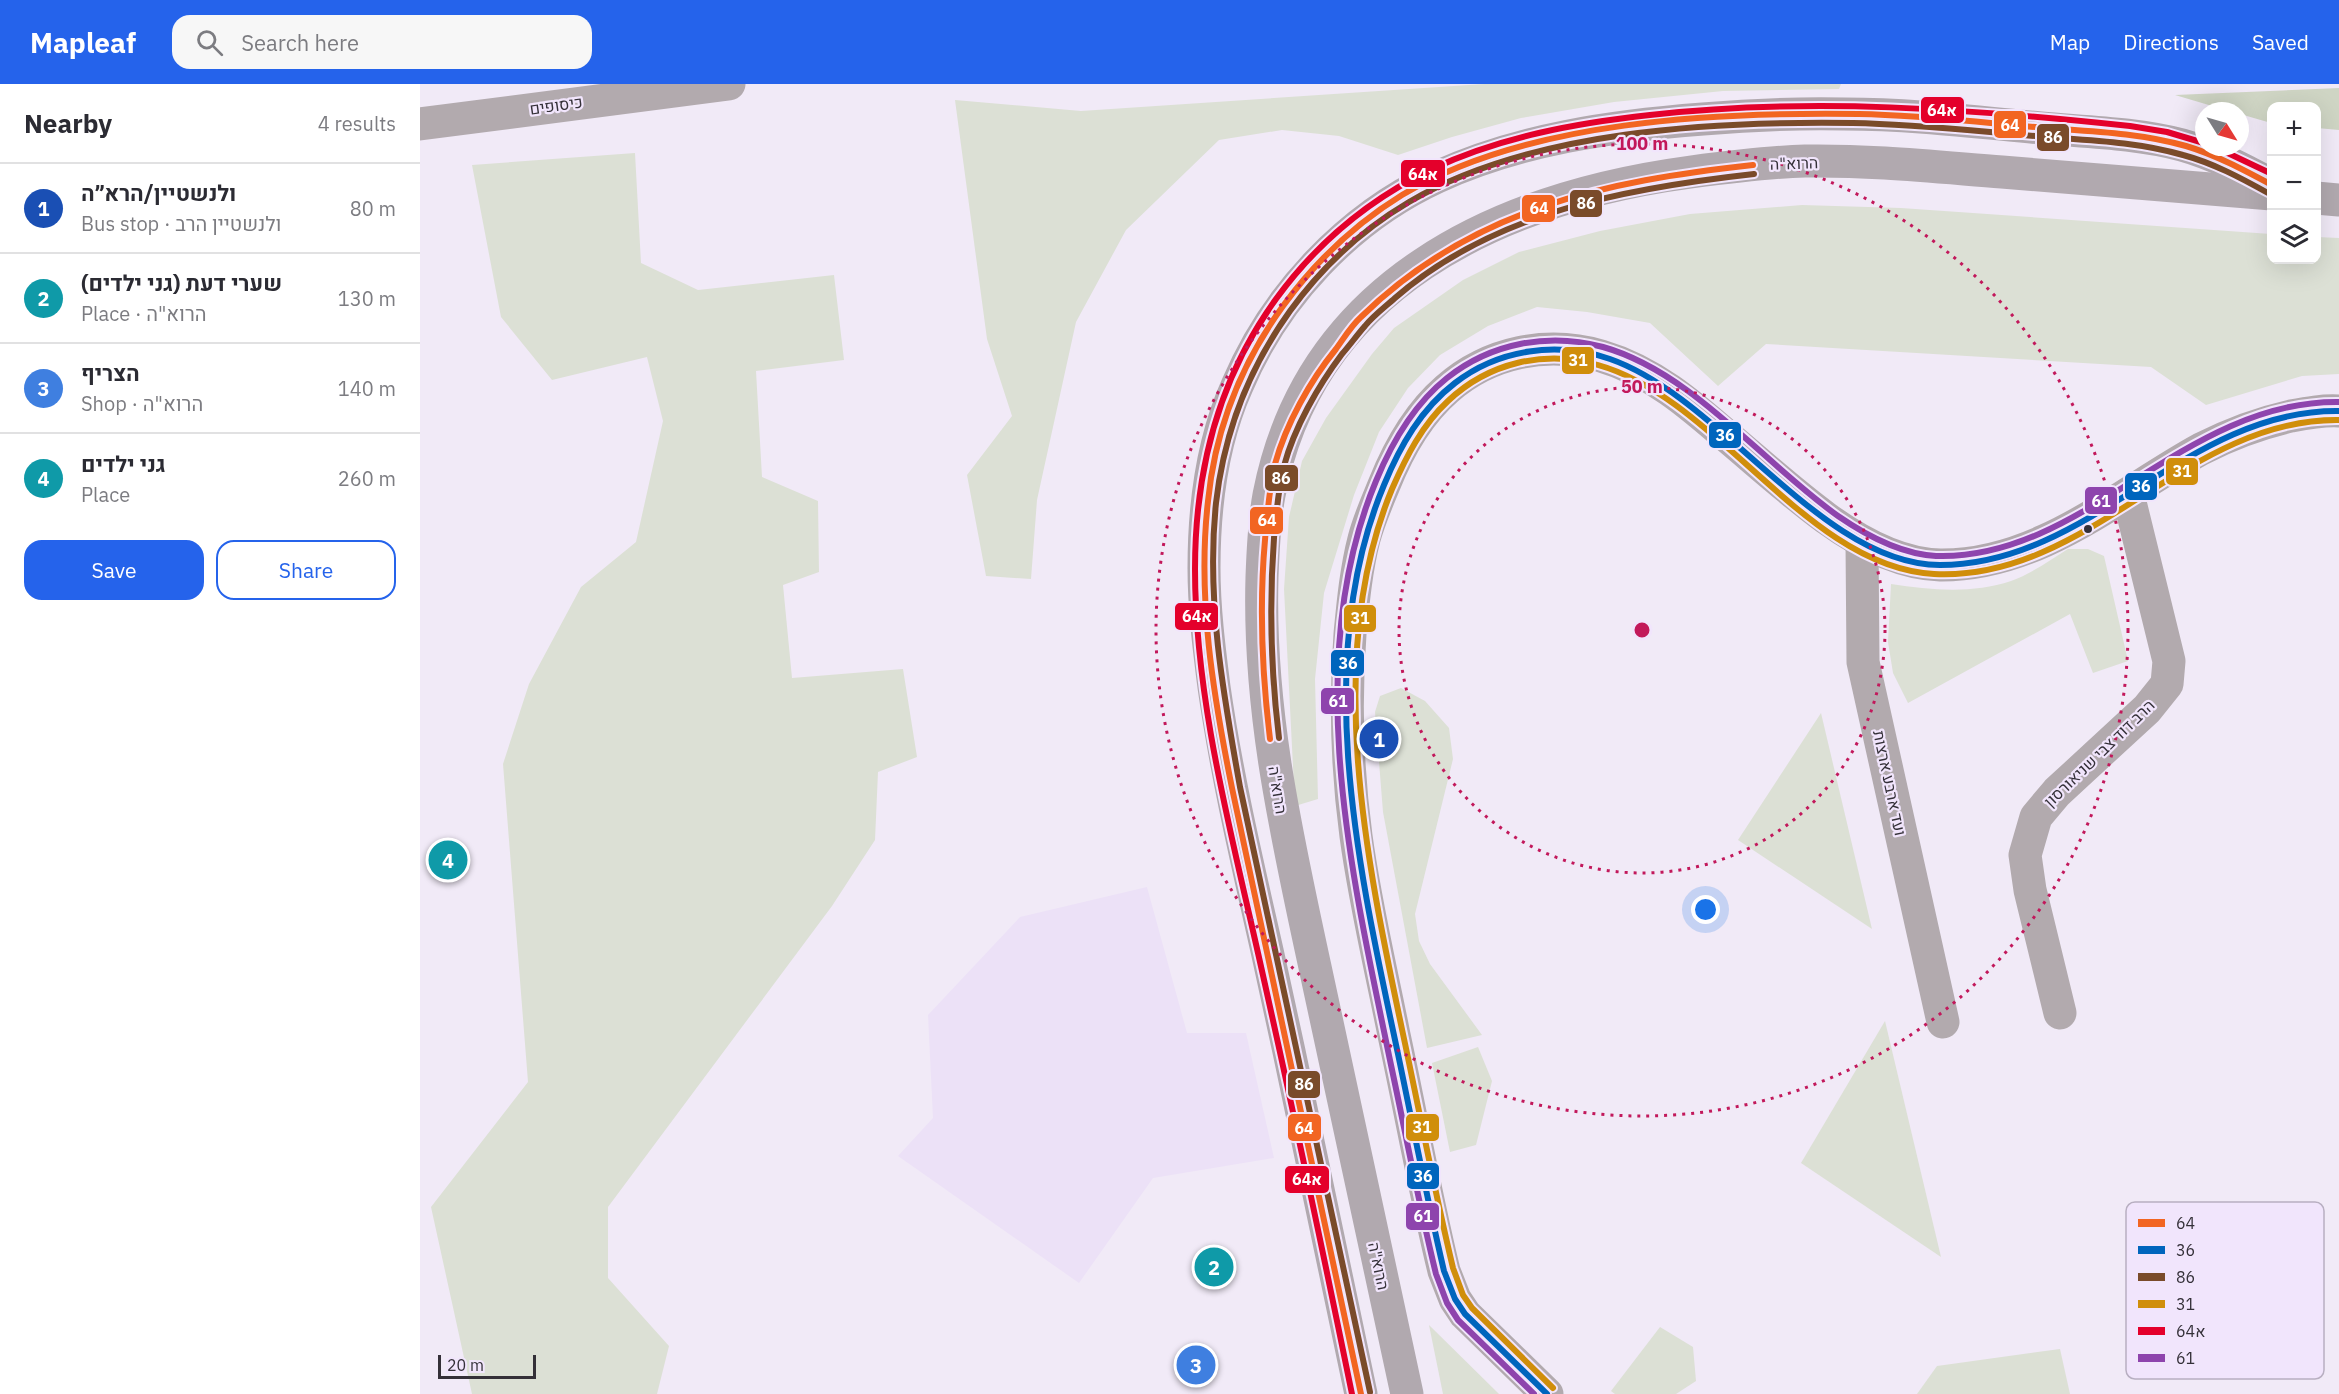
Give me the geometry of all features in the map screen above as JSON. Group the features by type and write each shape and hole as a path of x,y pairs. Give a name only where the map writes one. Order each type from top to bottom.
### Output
{"street":[{"name":"כיסופים","path":"420,124 729,84"},
{"path":"1361,1394 1315,1167 1232,795 1207,633 1204,572 1205,522 1212,472 1221,432 1235,389 1255,348 1275,316 1331,249 1378,212 1438,177 1503,153 1598,131 1710,118 1770,114 1849,114 1949,120 2160,140 2216,156 2267,183"},
{"name":"הרוא\"ה","path":"1407,1394 1283,819 1263,676 1261,603 1268,499 1281,444 1305,389 1337,344 1369,308 1407,273 1492,224 1543,205 1600,188 1660,176 1725,167 1804,161 1880,162 2267,194"},
{"path":"2321,198 2339,200"},
{"path":"1546,1394 1465,1314 1455,1299 1444,1271 1365,890 1356,836 1346,709 1352,615 1358,572 1365,537 1389,471 1407,438 1425,412 1443,392 1462,377 1513,353 1542,349 1569,349 1598,354 1626,365 1683,398 1799,497 1862,543 1888,554 1937,565 1994,558 2058,534 2200,449 2241,430 2303,413 2339,411"},
{"name":"הרב דוד צבי שניאורסון","path":"2060,1013 2030,890 2025,855 2036,816 2057,792 2147,710 2167,684 2169,661 2128,494"},
{"name":"ועד ארבע ארצות","path":"1862,543 1863,662 1942,1022"}],"shaded area":[{"path":"1484,84 1841,84 1839,89 1723,91 1614,102 1521,118 1398,155 1339,136 1282,130 1219,140 1126,230 1076,322 1037,500 1031,579 986,576 967,475 1012,416 987,339 955,100 1081,111"},
{"path":"635,153 641,263 698,290 834,275 844,360 756,371 762,477 818,501 819,572 783,585 792,678 903,669 917,757 878,772 875,840 832,906 608,1207 608,1278 669,1346 657,1394 472,1394 431,1207 528,1082 503,764 529,684 581,587 636,542 663,421 647,357 552,380 501,317 472,165"},
{"path":"1802,205 1901,208 2267,234 2267,264 2321,264 2321,237 2339,238 2339,374 2302,376 2206,405 2151,367 1766,344 1718,386 1650,323 1587,312 1537,307 1488,326 1440,355 1408,388 1379,432 1354,495 1324,593 1315,679 1318,799 1295,806 1284,589 1289,517 1302,461 1326,418 1372,354 1394,328 1463,280 1519,252 1600,231 1690,214"},
{"path":"2068,549 2088,549 2104,556 2128,661 2093,673 2070,614 1908,703 1893,673 1888,642 1891,584 1951,590 1981,588 2026,575"},
{"path":"1401,688 1425,701 1449,728 1453,759 1415,914 1419,941 1430,964 1482,1035 1427,1048 1383,812 1375,712 1380,696"},
{"path":"1821,713 1872,929 1738,840"},
{"path":"1147,887 1187,1033 1246,1033 1274,1158 1153,1178 1079,1283 898,1156 933,1118 928,1015 1020,917"},
{"path":"1885,1021 1941,1257 1801,1163"},
{"path":"1478,1047 1492,1081 1476,1145 1450,1152 1432,1063"},
{"path":"1429,1325 1499,1394 1443,1394"},
{"path":"1660,1327 1693,1347 1696,1381 1676,1394 1615,1394 1611,1391"},
{"path":"2060,1349 2070,1394 1917,1394 1937,1366"}],"green space":[{"path":"2339,88 2339,130 2321,128 2321,102 2267,102 2267,122 2249,117 2249,102 2199,102 2175,95"}],"transit line":[{"name":"64א","path":"1352,1394 1216,762 1201,666 1197,617 1196,533 1205,462 1225,394 1239,361 1276,299 1309,260 1346,225 1387,194 1409,181 1484,148 1539,133 1594,122 1710,110 1770,107 1890,107 2130,126 2167,132 2195,140"},
{"name":"64","path":"1361,1394 1232,788 1213,681 1206,609 1205,537 1208,501 1217,449 1232,399 1243,374 1283,306 1308,274 1352,231 1402,195 1452,170 1506,150 1564,136 1624,126 1745,115 1859,114 2105,132 2146,137 2186,146 2219,158 2267,182"},
{"name":"86","path":"1370,1392 1240,787 1222,681 1215,610 1213,539 1216,503 1225,451 1251,378 1262,355 1290,311 1344,250 1376,224 1409,202 1458,178 1511,159 1567,145 1625,135 1742,124 1853,123 2104,141 2144,146 2194,158 2227,171 2267,192"},
{"name":"64א","path":"2234,156 2267,172"},
{"name":"64","path":"1270,739 1263,665 1262,615 1263,565 1273,473 1280,449 1300,404 1317,375 1354,324 1403,280 1448,250 1495,226 1543,206 1645,180 1753,165"},
{"name":"86","path":"1279,738 1271,613 1272,563 1282,475 1294,437 1316,393 1333,366 1362,329 1395,298 1434,269 1475,244 1519,225 1564,209 1611,197 1658,187 1754,174"},
{"name":"61","path":"1534,1394 1458,1320 1447,1303 1436,1274 1376,994 1350,847 1341,772 1337,697 1341,623 1353,551 1376,481 1389,452 1414,412 1447,378 1482,356 1501,349 1542,341 1583,343 1603,347 1636,359 1667,376 1697,397 1810,495 1849,523 1897,548 1936,556 1989,551 2039,534 2087,509 2182,451 2231,426 2283,408 2339,402"},
{"name":"36","path":"1547,1394 1465,1314 1455,1299 1444,1271 1383,985 1357,842 1349,768 1346,695 1350,623 1362,553 1384,485 1397,456 1422,416 1455,383 1490,362 1509,356 1549,350 1590,353 1610,359 1651,379 1733,441 1813,510 1854,538 1897,558 1940,565 1994,558 2045,541 2093,516 2186,459 2234,434 2284,417 2339,411"},
{"name":"31","path":"1553,1388 1472,1308 1463,1295 1453,1268 1393,985 1367,843 1359,770 1355,697 1359,625 1370,556 1392,489 1409,453 1430,420 1464,388 1499,369 1538,359 1578,360 1598,365 1642,383 1684,411 1803,514 1845,543 1888,564 1934,574 1989,570 2041,553 2089,528 2184,470 2233,444 2284,426 2339,420"}],"place":[{"name":"ולנשטיין/הרא״ה","path":"1379,739"},
{"name":"גני ילדים","path":"448,860"},
{"name":"שערי דעת (גני ילדים)","path":"1214,1267"},
{"name":"הצריף","path":"1196,1365"}]}
